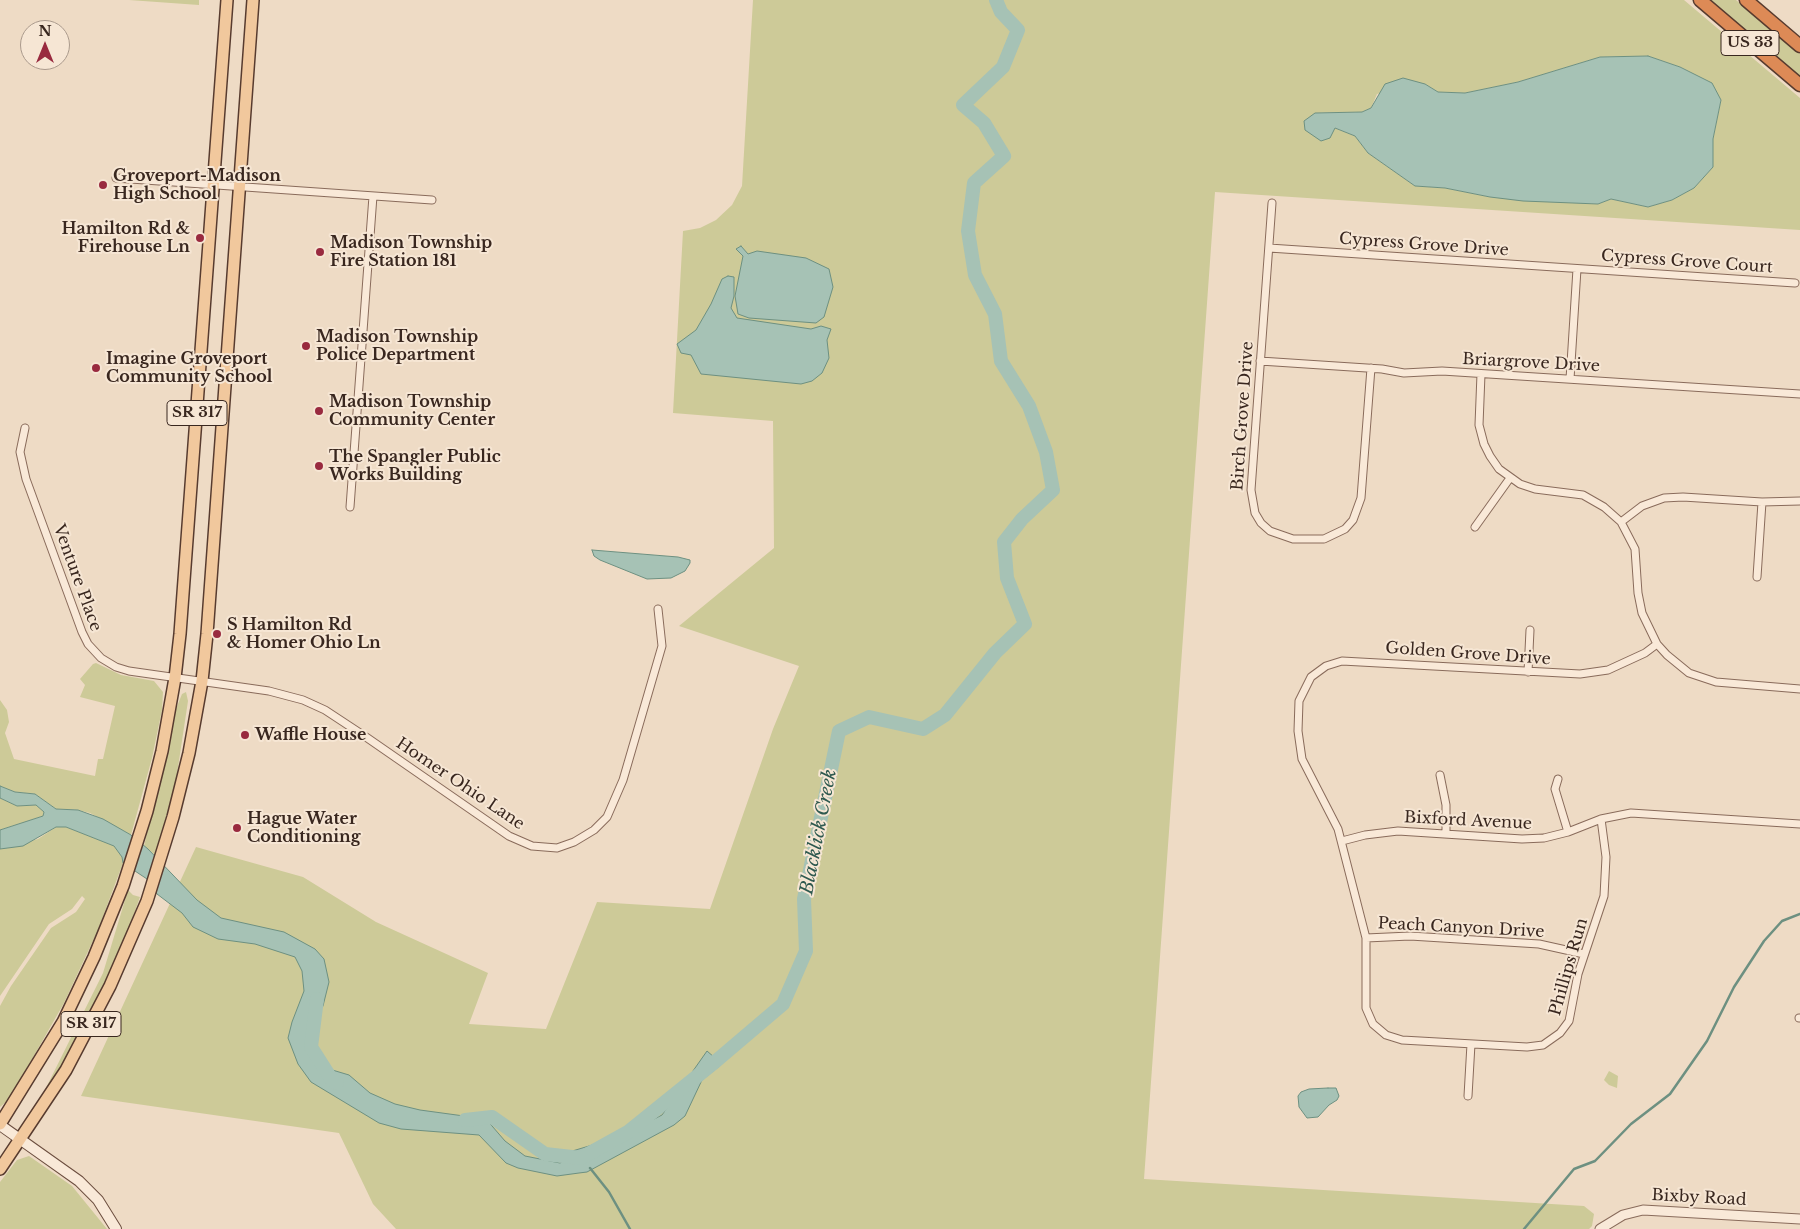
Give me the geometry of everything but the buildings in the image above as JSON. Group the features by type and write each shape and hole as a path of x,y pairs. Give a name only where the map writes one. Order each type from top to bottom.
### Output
{"highway":[{"name":"US 33","path":"1700,0 1800,85"},
{"name":"US 33","path":"1746,0 1800,46"}],"main road":[{"name":"SR 317","path":"0,1124 63,1022 94,957 123,886 142,827 162,751 175,678 227,0"},
{"name":"SR 317","path":"0,1169 62,1077 89,1028 127,950 166,842 189,753 202,681 211,587 253,0"},
{"path":"0,1124 79,1181 98,1200 116,1229"}],"street":[{"path":"116,178 432,200"},
{"path":"350,506 373,196"},
{"name":"Birch Grove Drive","path":"1272,203 1251,490 1252,507 1261,523 1270,531 1293,538 1324,539 1345,529 1359,509 1362,498 1371,368"},
{"name":"Cypress Grove Drive","path":"1269,248 1577,269"},
{"path":"1570,379 1577,269"},
{"name":"Cypress Grove Court","path":"1577,269 1795,283"},
{"name":"Briargrove Drive","path":"1260,361 1371,368 1404,373 1442,371 1800,394"},
{"path":"1481,374 1478,414 1480,434 1490,456 1510,478 1535,489 1564,492 1589,498 1604,507 1621,522 1635,549 1639,603 1657,644 1677,664 1689,673 1730,684 1800,689"},
{"name":"Venture Place","path":"25,428 20,452 26,479 88,644 101,658 116,667 175,678"},
{"path":"1475,527 1510,478"},
{"path":"1621,522 1642,506 1664,498 1762,502 1800,501"},
{"path":"1757,577 1762,502"},
{"name":"Homer Ohio Lane","path":"175,678 269,691 289,695 315,706 366,737 509,836 532,846 557,848 574,842 594,830 607,817 616,800 662,646 658,609"},
{"path":"1528,672 1530,630"},
{"name":"Golden Grove Drive","path":"1342,841 1329,810 1302,759 1298,731 1297,710 1302,692 1311,677 1326,666 1342,661 1568,675 1608,670 1645,653 1657,644"},
{"path":"1440,775 1446,805 1446,834"},
{"path":"1558,779 1555,789 1568,832"},
{"name":"Bixford Avenue","path":"1342,841 1365,835 1398,831 1536,839 1568,832 1601,819 1641,813 1800,824"},
{"name":"Phillips Run","path":"1366,938 1366,1004 1368,1013 1379,1030 1393,1038 1527,1048 1543,1045 1556,1037 1569,1021 1584,954 1604,896 1606,857 1601,819"},
{"path":"1342,841 1366,938"},
{"name":"Peach Canyon Drive","path":"1366,938 1410,936 1532,944 1554,946 1584,954"},
{"path":"1468,1096 1471,1044"},
{"name":"Bixby Road","path":"1600,1229 1624,1215 1643,1210 1800,1219"}],"shaded area":[{"path":"129,0 199,0 199,5"},
{"path":"753,0 1684,0 1800,98 1800,230 1215,192 1144,1179 1584,1206 1594,1214 1592,1226 1589,1229 396,1229 373,1204 339,1133 81,1096 196,847 303,877 376,922 488,973 469,1024 546,1029 597,902 710,909 773,729 799,666 679,626 774,548 773,421 673,413 683,231 700,228 716,220 732,205 742,186","holes":["1648,56 1680,67 1711,83 1721,100 1713,139 1713,167 1694,188 1672,200 1648,207 1611,199 1598,204 1490,197 1445,188 1415,186 1368,153 1355,136 1335,128 1315,113 1362,112 1371,108 1377,94 1425,84 1438,92 1465,93 1518,82 1600,57"]},
{"path":"1708,0 1736,0 1800,54 1800,78"},
{"path":"1648,56 1680,67 1712,83 1721,100 1713,139 1713,167 1694,188 1672,200 1648,207 1611,199 1598,204 1523,201 1445,188 1415,186 1368,153 1355,136 1335,128 1330,138 1321,141 1305,130 1304,121 1315,113 1362,112 1371,108 1385,84 1403,78 1425,84 1438,92 1465,93 1518,82 1600,57"},
{"path":"741,246 748,254 757,251 806,258 829,269 833,287 824,317 816,323 749,318 738,314 735,296 743,256 736,249"},
{"path":"728,276 734,277 734,296 731,308 737,318 811,329 821,326 831,329 827,340 829,358 822,373 812,381 801,384 701,374 691,355 681,353 677,344 696,330 711,304 722,279"},
{"path":"592,550 678,557 690,560 690,563 685,571 671,578 647,579 600,560 594,556"},
{"path":"96,663 121,675 154,681 163,692 162,710 152,758 131,835 90,813 78,810 56,809 35,794 15,792 0,786 0,700 7,710 9,722 5,733 14,759 95,776 98,759 103,759 115,706 80,697 85,685 80,679"},
{"path":"186,692 188,701 175,787 155,855 144,846 176,709 182,694"},
{"path":"0,786 15,792 35,794 56,809 78,810 103,819 131,835 148,849 197,900 221,918 284,932 315,949 324,959 329,982 323,1006 308,1030 313,1060 319,1066 349,1075 370,1093 395,1104 420,1110 486,1119 505,1141 525,1156 560,1163 570,1158 569,1152 619,1137 662,1115 707,1051 722,1064 702,1080 685,1116 674,1125 587,1172 557,1176 518,1168 506,1163 479,1135 401,1129 379,1123 311,1082 298,1064 288,1038 304,991 302,971 295,957 255,944 218,939 193,927 182,913 157,894 147,879 123,863 122,857 114,846 66,827 56,827 23,846 0,849 0,830 43,816 44,812 36,805 17,806 0,798"},
{"path":"0,798 17,806 36,805 44,812 43,816 0,830"},
{"path":"56,827 66,827 115,846 122,857 123,863 98,930 64,1003 7,1101 0,1107 0,1006 11,986 51,928 76,912 85,899 82,896 72,909 49,924 0,996 0,849 38,839"},
{"path":"128,890 133,895 140,897 106,983 67,1056 39,1102 103,973"},
{"path":"1609,1071 1618,1076 1617,1088 1609,1085 1604,1080"},
{"path":"1336,1088 1339,1096 1337,1100 1329,1105 1318,1117 1307,1118 1299,1107 1298,1096 1301,1092 1309,1089"},
{"path":"29,1156 72,1186 107,1229 0,1229 0,1182 17,1160"}],"waterway":[{"name":"Blacklick Creek","path":"465,1120 492,1117 545,1154 581,1158 628,1132 783,1004 806,951 804,899 839,731 869,717 923,729 945,715 995,653 1025,624 1007,578 1004,542 1022,519 1053,490 1046,452 1029,406 1001,361 995,314 975,275 968,231 974,183 1004,156 984,123 963,105 1003,67 1018,30 1001,12 996,0"},
{"path":"1524,1229 1574,1169 1595,1161 1631,1124 1670,1094 1707,1041 1734,987 1764,941 1782,921 1800,914"},
{"name":"Blacklick Creek","path":"317,999 311,1047 332,1080 337,1083"},
{"path":"590,1168 609,1192 630,1229"}],"place":[{"name":"Groveport-Madison High School","path":"103,185"},
{"name":"Hamilton Rd & Firehouse Ln","path":"200,238"},
{"name":"Madison Township Fire Station 181","path":"320,252"},
{"name":"Madison Township Police Department","path":"306,346"},
{"name":"Imagine Groveport Community School","path":"96,368"},
{"name":"Madison Township Community Center","path":"319,411"},
{"name":"The Spangler Public Works Building","path":"319,466"},
{"name":"S Hamilton Rd & Homer Ohio Ln","path":"217,634"},
{"name":"Waffle House","path":"245,735"},
{"name":"Hague Water Conditioning","path":"237,828"}]}
